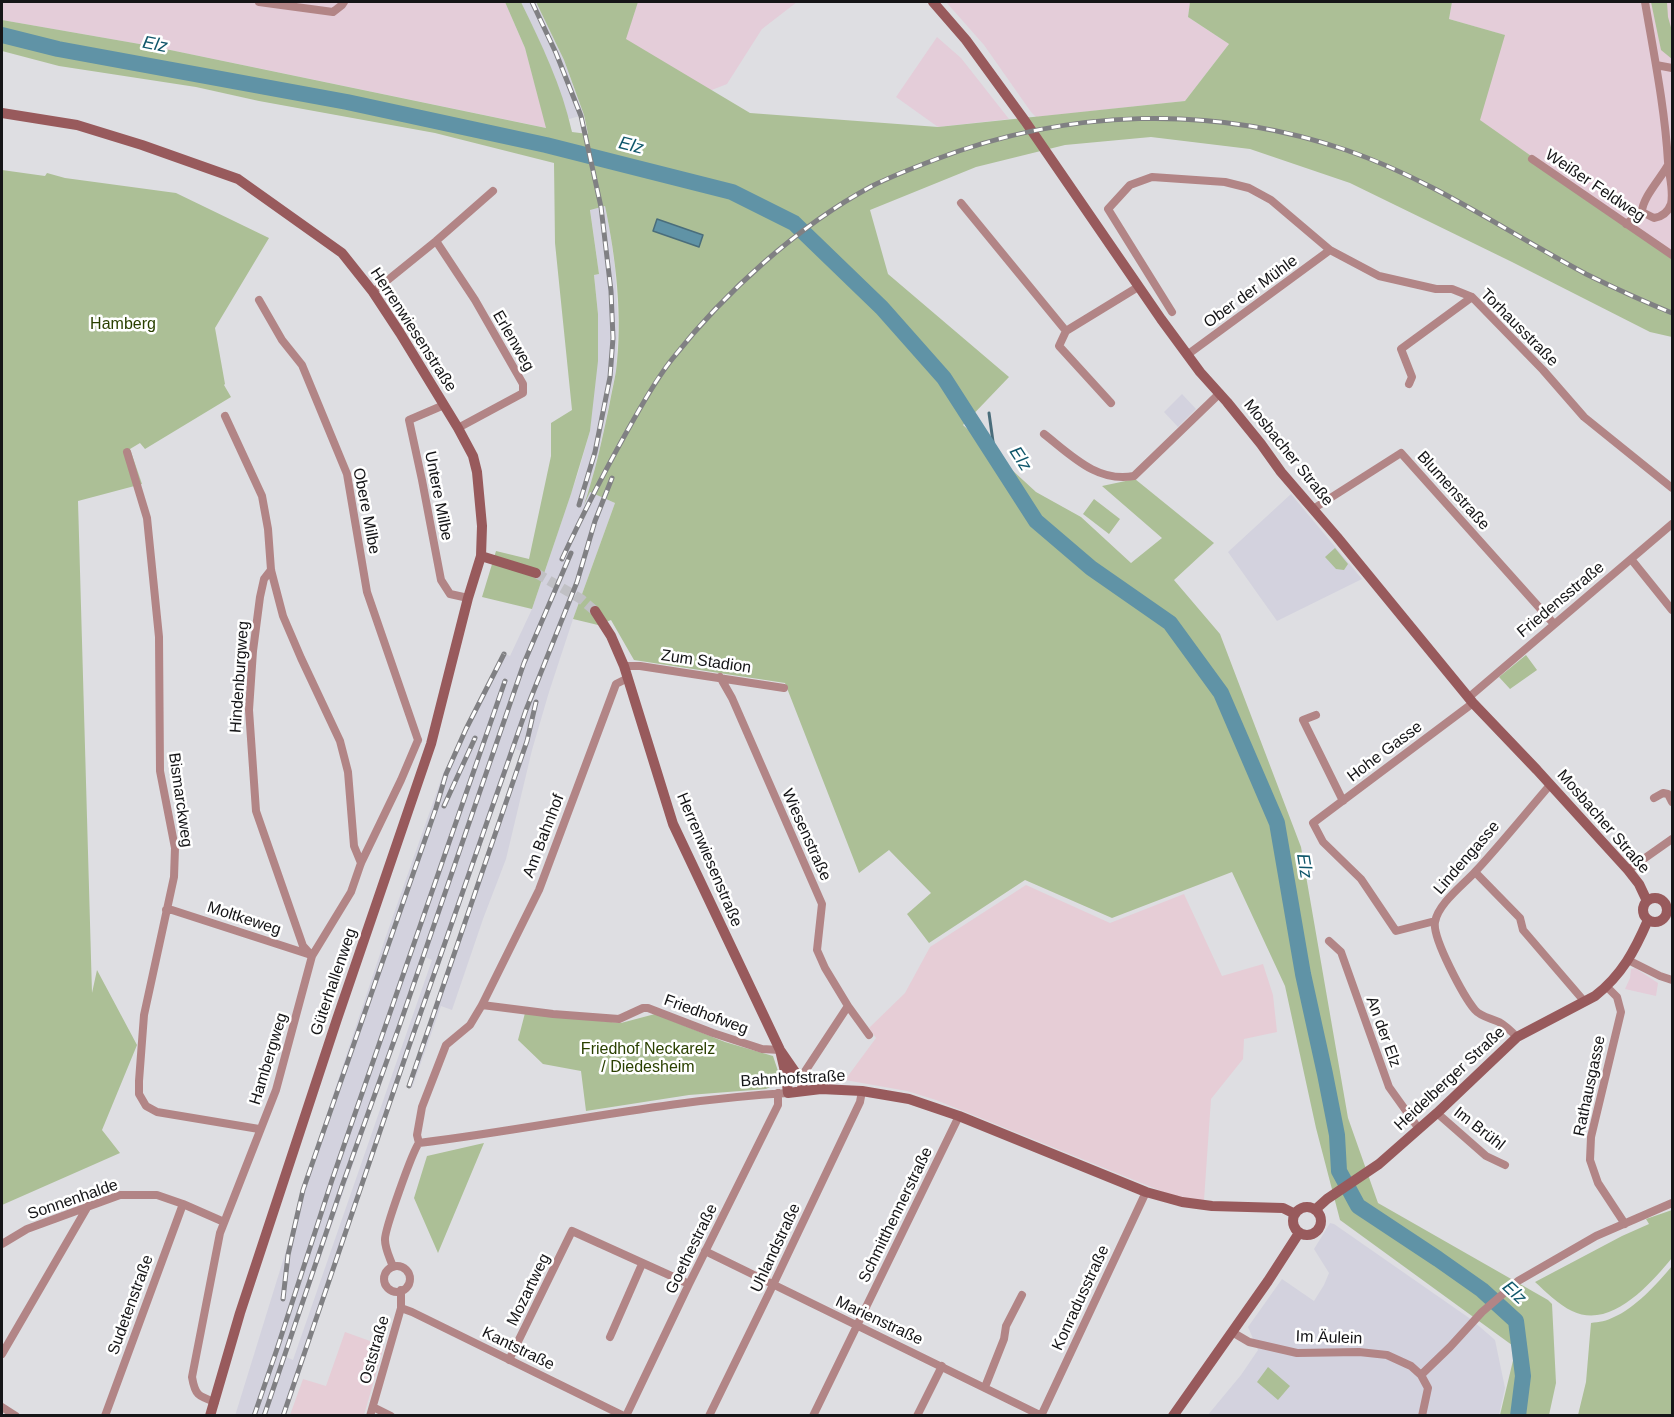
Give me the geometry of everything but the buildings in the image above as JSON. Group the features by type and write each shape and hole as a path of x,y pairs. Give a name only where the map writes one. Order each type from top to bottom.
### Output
{"street":[{"path":"259,2 333,12 344,2"},
{"name":"Mosbacher Straße","path":"933,2 966,40 1018,112 1187,355 1471,700 1628,870 1639,884 1647,901"},
{"path":"1642,212 1650,217 1663,215 1670,206 1672,193 1670,159 1645,2"},
{"path":"1656,65 1672,68"},
{"name":"Herrenwiesenstraße","path":"2,113 77,124 238,179 342,253 373,292 400,333 473,456 477,472 482,526 481,556"},
{"name":"Weißer Feldweg","path":"1532,159 1672,255"},
{"path":"1626,224 1642,212 1643,203 1660,180 1670,159"},
{"name":"Torhausstraße","path":"1172,312 1108,209 1130,185 1152,177 1225,182 1249,188 1271,200 1330,250 1379,276 1436,289 1452,289 1472,297 1543,370 1584,417 1672,488"},
{"path":"373,292 436,241 493,190"},
{"path":"962,203 1066,331"},
{"name":"Erlenweg","path":"436,241 475,300 523,384 523,393 458,429"},
{"name":"Ober der Mühle","path":"1187,355 1330,250"},
{"path":"1111,404 1059,346 1066,331 1138,286"},
{"path":"1409,384 1412,376 1401,349 1472,297"},
{"name":"Obere Milbe","path":"259,300 282,340 302,365 347,474 367,592 418,740"},
{"path":"1044,434 1086,467 1109,476 1122,478 1134,476 1220,393"},
{"name":"Untere Milbe","path":"444,405 409,420 441,580 450,594 468,598"},
{"path":"225,416 262,496 268,530 271,570 283,616 340,741 348,772 354,846 361,863"},
{"name":"Bismarckweg","path":"127,452 147,518 159,637 160,771 175,848 174,877 144,1015 139,1094 146,1106 157,1112 260,1129"},
{"name":"Blumenstraße","path":"1313,508 1401,453 1554,624"},
{"name":"Friedensstraße","path":"1471,700 1554,624 1672,524"},
{"path":"481,556 536,573"},
{"name":"Güterhallenweg","path":"210,1416 240,1313 337,1018 431,744 481,556"},
{"path":"1631,560 1672,610"},
{"name":"Hindenburgweg","path":"271,570 264,579 260,597 249,710 255,811 303,946 312,956"},
{"name":"Herrenwiesenstraße","path":"595,612 611,636 624,666 673,824 780,1050 800,1079 804,1091"},
{"name":"Zum Stadion","path":"624,666 720,677 784,688"},
{"name":"Wiesenstraße","path":"720,677 732,698 822,904 818,951 825,968 869,1035"},
{"name":"Am Bahnhof","path":"419,1143 417,1135 422,1107 446,1045 470,1025 482,1005 538,890 616,684 628,678"},
{"name":"Hohe Gasse","path":"1435,921 1396,931 1361,879 1323,842 1313,822 1471,700"},
{"path":"1316,715 1303,720 1343,801"},
{"path":"418,740 431,744"},
{"name":"Hambergweg","path":"215,1402 201,1397 194,1390 192,1377 220,1233 276,1090 312,956 351,892 361,863 418,740"},
{"name":"Lindengasse","path":"1516,1037 1508,1027 1482,1016 1475,1010 1449,966 1435,931 1435,921 1445,903 1475,872 1550,785"},
{"path":"1654,798 1663,793 1668,794 1672,802"},
{"path":"1628,870 1672,839"},
{"path":"1475,872 1520,918 1523,930 1584,1001"},
{"name":"Heidelberger Straße","path":"1654,898 1670,906 1662,920 1654,922 1648,920 1643,910 1647,901 1654,898"},
{"name":"Moltkeweg","path":"166,910 172,910 312,956"},
{"name":"Heidelberger Straße","path":"1295,1214 1302,1208 1316,1209 1379,1164 1437,1113 1516,1037 1595,996 1606,987 1616,978 1628,960 1648,920"},
{"name":"An der Elz","path":"1329,941 1341,952 1389,1088 1419,1129"},
{"path":"1628,960 1672,980"},
{"name":"Rathausgasse","path":"1606,987 1617,997 1621,1012 1591,1137 1590,1160 1598,1183 1625,1224"},
{"name":"Friedhofweg","path":"482,1005 619,1019 648,1008 752,1046 780,1050"},
{"path":"800,1079 848,1006"},
{"name":"Herrenwiesenstraße","path":"780,1050 783,1093"},
{"name":"Bahnhofstraße","path":"419,1143 695,1101 821,1089 862,1091 909,1099 960,1116 1146,1192 1182,1202 1212,1206 1283,1208 1295,1214"},
{"name":"Uhlandstraße","path":"709,1416 860,1102 862,1091"},
{"name":"Goethestraße","path":"625,1416 783,1093"},
{"name":"Im Brühl","path":"1437,1113 1486,1156 1505,1165"},
{"name":"Schmitthennerstraße","path":"813,1416 960,1116"},
{"path":"393,1267 385,1237 412,1155 419,1143"},
{"name":"Konradusstraße","path":"1041,1415 1146,1192"},
{"name":"Sonnenhalde","path":"2,1244 27,1229 120,1194 157,1195 224,1222"},
{"path":"1422,1416 1428,1388 1421,1375 1484,1310 1524,1277 1596,1236 1672,1203"},
{"name":"Sudetenstraße","path":"105,1416 183,1204"},
{"path":"2,1354 88,1206"},
{"path":"1295,1214 1294,1227 1299,1233 1309,1236 1320,1229 1321,1218 1316,1209"},
{"name":"Mozartweg","path":"509,1360 572,1231 642,1264"},
{"path":"1173,1416 1299,1233"},
{"name":"Marienstraße","path":"705,1251 1041,1415"},
{"path":"610,1338 642,1264 689,1284"},
{"path":"393,1267 402,1267 409,1274 408,1285 401,1290 393,1291 386,1284 385,1274 393,1267"},
{"name":"Oststraße","path":"370,1416 401,1308 401,1290"},
{"path":"985,1387 1004,1340 1006,1326 1022,1295"},
{"name":"Kantstraße","path":"401,1308 625,1416"},
{"name":"Im Äulein","path":"1232,1332 1249,1341 1297,1353 1359,1352 1387,1355 1411,1365 1421,1375"},
{"path":"917,1416 942,1366"},
{"path":"2,1407 16,1416"},
{"path":"373,1407 391,1416"}],"shaded area":[{"path":"2,2 505,2 525,48 547,128 151,46 2,20"},
{"path":"521,2 536,2 564,60 584,115 569,119 547,58"},
{"path":"638,2 797,2 762,29 727,84 699,95 625,39"},
{"path":"946,2 1190,2 1188,17 1229,44 1185,101 1036,117 984,45"},
{"path":"1452,2 1672,2 1672,255 1479,120 1504,35 1449,19"},
{"path":"937,37 961,58 1009,119 938,127 896,97"},
{"path":"605,206 615,268 618,323 616,370 592,481 585,500 590,492 615,503 549,692 532,750 506,859 452,1010 441,1006 412,1088 407,1086 521,751 515,749 286,1415 235,1416 315,1149 443,774 503,653 510,656 532,609 578,473 590,431 598,314 594,275 599,274 590,209","holes":["425,957 432,960 293,1360 286,1357"]},
{"path":"1182,394 1196,409 1178,427 1164,412"},
{"path":"1291,494 1362,579 1277,621 1228,552"},
{"path":"1026,885 1110,923 1184,894 1222,976 1263,964 1273,995 1277,1032 1244,1039 1243,1059 1211,1099 1204,1200 1181,1199 936,1100 907,1091 845,1080 876,1038 869,1028 905,993 930,947"},
{"path":"1635,968 1658,983 1656,996 1625,989 1631,969"},
{"path":"1330,1223 1472,1320 1495,1340 1505,1388 1499,1415 1207,1416 1241,1375 1258,1350 1248,1327 1282,1279 1314,1301 1329,1273 1314,1249"},
{"path":"345,1332 384,1346 364,1415 290,1415 303,1379 326,1386"}],"green space":[{"path":"505,2 521,2 557,81 572,132 588,134 584,115 564,60 536,2 638,2 626,39 750,113 938,127 1185,101 1229,44 1188,17 1190,2 1452,2 1449,19 1505,35 1480,120 1672,255 1672,337 1650,332 1350,183 1250,149 1151,137 1065,145 976,167 870,210 888,274 1009,377 963,425 1036,492 1081,517 1131,563 1162,538 1102,486 1135,479 1214,543 1174,580 1220,634 1301,847 1348,1118 1378,1203 1552,1304 1556,1383 1549,1415 1500,1415 1516,1348 1340,1220 1316,1128 1285,986 1232,872 1112,918 1025,880 929,943 907,914 931,893 889,850 859,873 785,683 634,660 611,620 598,625 573,619 615,503 590,492 584,505 604,432 618,351 617,288 605,206 590,210 599,274 594,275 598,314 598,361 590,431 532,609 482,597 496,551 529,559 551,456 551,423 572,410 555,243 554,163 435,133 259,101 196,87 59,66 2,51 2,20 151,46 546,128 525,48"},
{"path":"1651,2 1667,2 1672,31 1672,59 1661,50"},
{"name":"Hamberg","path":"2,170 45,176 47,173 65,178 176,193 269,238 215,328 224,385 231,397 145,449 140,443 130,449 142,484 78,501 92,993 97,970 137,1045 102,1130 120,1153 2,1205"},
{"path":"1094,499 1120,519 1109,534 1083,514"},
{"path":"1335,548 1348,564 1344,570 1336,569 1325,557"},
{"path":"1526,655 1537,670 1510,689 1499,677"},
{"name":"Friedhof Neckarelz / Diedesheim","path":"525,1013 621,1023 655,1014 725,1042 773,1056 780,1077 776,1084 766,1089 689,1095 586,1111 581,1071 543,1064 518,1040"},
{"path":"484,1143 438,1253 414,1198 427,1156"},
{"path":"1672,1210 1672,1258 1641,1291 1615,1309 1601,1314 1587,1315 1572,1311 1557,1302 1535,1282 1649,1224 1646,1219"},
{"path":"1672,1266 1672,1415 1578,1415 1586,1382 1591,1323 1609,1319 1630,1308"},
{"path":"1268,1367 1290,1386 1278,1400 1257,1382"}],"water":[{"path":"657,219 703,235 699,247 653,231"}],"waterway":[{"name":"Elz","path":"2,35 58,49 347,102 546,145 732,192 794,223 882,308 944,378 1036,521 1091,568 1170,623 1221,693 1277,823 1303,974 1337,1135 1339,1171 1358,1206 1482,1290 1516,1321 1523,1376 1518,1416"},
{"path":"989,413 995,456"}],"tunnel":[{"path":"536,573 581,599 595,611"}],"railway":[{"path":"532,2 556,53 581,116 601,207 611,291 613,338 610,377 595,452 579,505"},
{"path":"562,559 612,459 661,374 693,333 764,262 817,220 872,186 934,160 984,143 1035,130 1087,122 1139,119 1192,120 1244,125 1295,135 1346,150 1408,176 1586,274 1672,313"},
{"path":"283,1416 526,710 577,582 595,521 612,478"},
{"path":"264,1416 524,663 571,553"},
{"path":"283,1299 288,1255 303,1190 446,774 504,654"},
{"path":"254,1416 332,1180 505,681"},
{"path":"409,1086 527,741 536,702"},
{"path":"444,806 475,738"}]}
